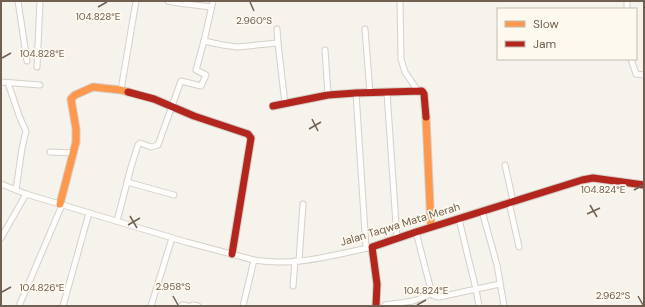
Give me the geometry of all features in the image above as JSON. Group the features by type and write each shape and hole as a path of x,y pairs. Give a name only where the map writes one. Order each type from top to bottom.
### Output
{"street":[{"path":"18,1 27,61"},
{"path":"37,67 40,1"},
{"path":"121,90 136,1"},
{"path":"117,221 138,144 140,143 152,147 158,145 181,81 201,86 206,75 196,70 212,4 178,3 168,1"},
{"path":"400,1 401,59 405,72 418,91"},
{"path":"277,29 286,104"},
{"path":"365,29 370,93"},
{"path":"204,41 237,47 278,43"},
{"path":"325,50 328,95"},
{"path":"631,60 636,74 644,74"},
{"path":"1,82 40,85"},
{"path":"8,83 26,131 16,190"},
{"path":"19,306 61,204 72,153 76,142 76,129 71,99 93,87 121,90 154,99 194,116 248,134 251,141 232,254"},
{"path":"273,106 328,95 422,91 424,94 430,227"},
{"path":"356,93 369,247 377,284 376,306"},
{"path":"387,93 397,239"},
{"path":"50,152 72,153"},
{"path":"505,165 519,247"},
{"name":"Jalan Taqwa Mata Merah","path":"1,184 26,194 172,238 254,260 272,263 332,256 369,247 582,180 593,178 644,185"},
{"path":"127,182 174,195"},
{"path":"1,238 26,194"},
{"path":"293,286 303,204"},
{"path":"482,211 497,265 504,306"},
{"path":"63,306 89,213"},
{"path":"460,219 479,306"},
{"path":"416,232 432,294 434,296 439,297 500,284"},
{"path":"151,306 172,238"},
{"path":"243,306 254,260"},
{"path":"384,305 413,302 432,294"},
{"path":"182,305 198,306"}],"traffic: slow":[{"path":"60,204 76,142 76,129 71,99 75,95 93,87 128,92"},
{"path":"426,117 431,227"}],"traffic: jam":[{"path":"273,106 328,95 422,91 424,94 426,117"},
{"path":"128,92 154,99 194,116 248,134 251,138 232,254"},
{"path":"376,306 377,284 372,247 582,180 593,178 644,185"}]}
